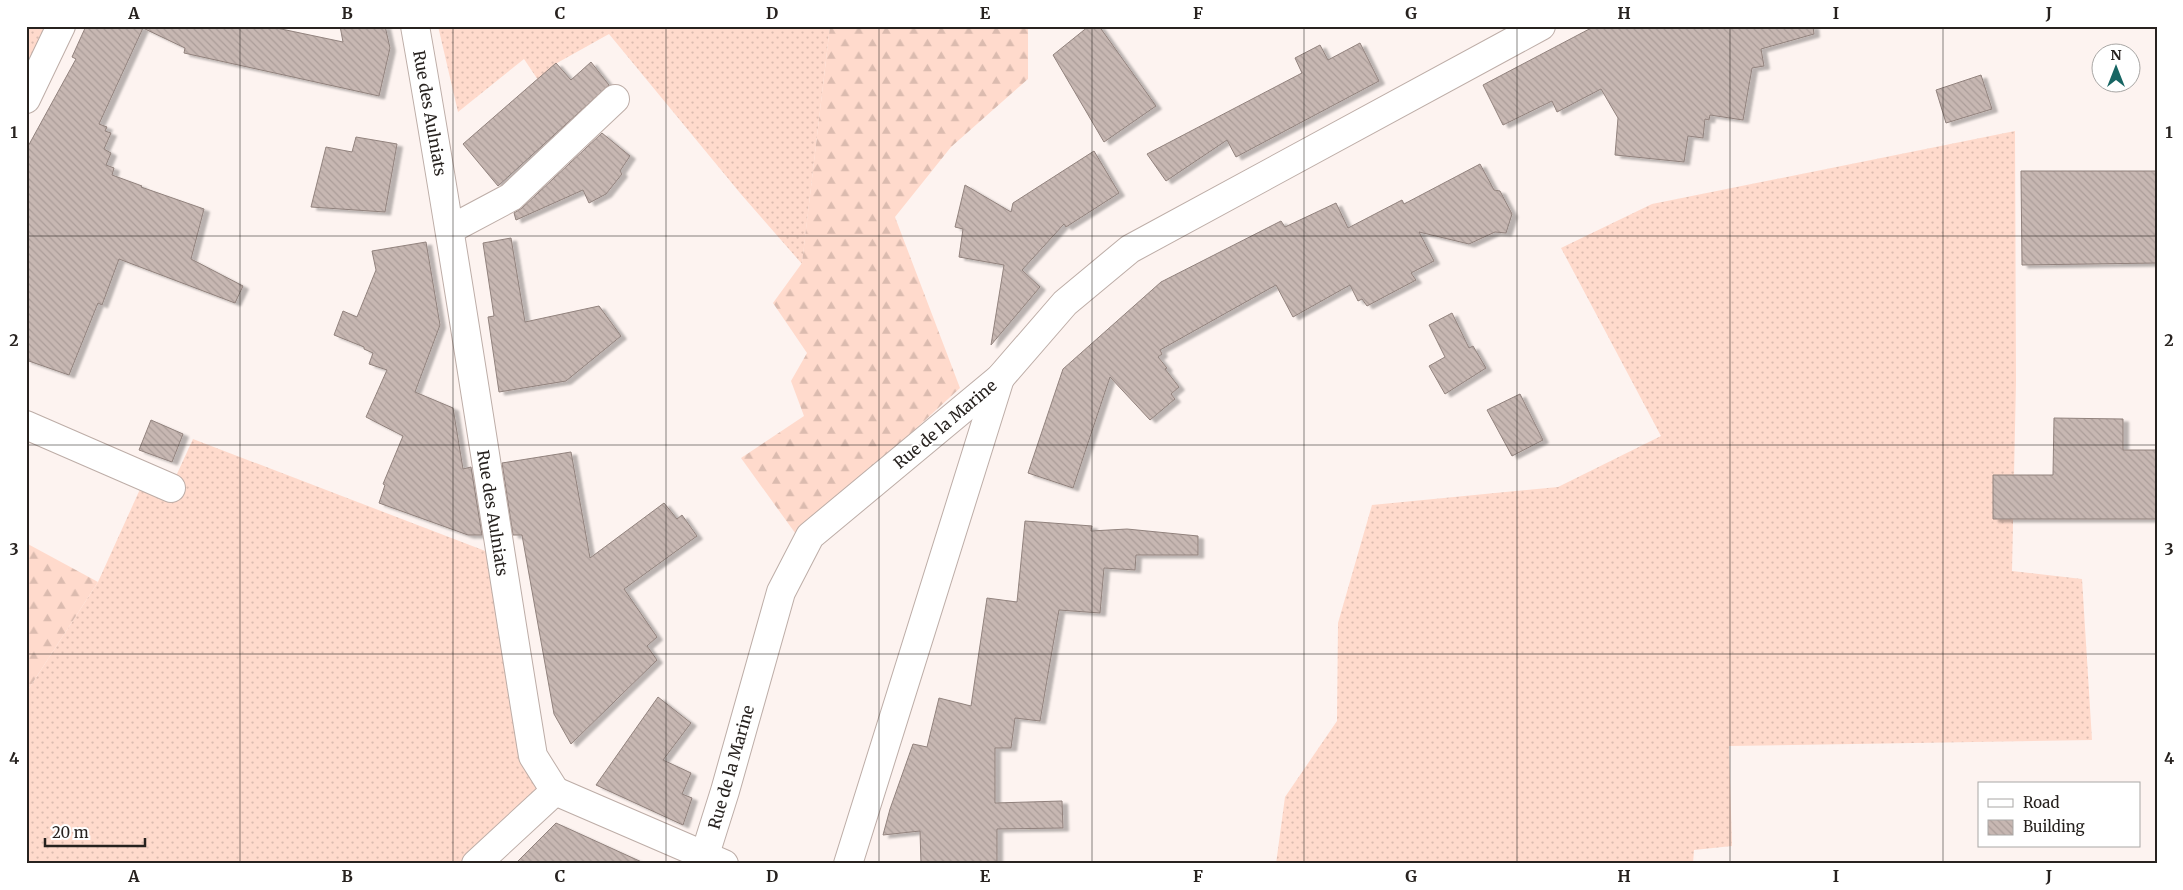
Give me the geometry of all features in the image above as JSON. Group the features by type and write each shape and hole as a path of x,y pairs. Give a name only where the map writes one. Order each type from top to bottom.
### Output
{"street":[{"path":"26,99 61,26"},
{"name":"Rue des Aulniats","path":"415,26 451,230 480,431 533,756 554,791"},
{"path":"1000,378 1065,303 1130,249 1541,26"},
{"path":"451,230 511,197 614,99"},
{"name":"Rue de la Marine","path":"710,861 781,592 810,536 1000,378"},
{"name":"Rue de la Marine","path":"848,864 1000,378"},
{"path":"26,425 171,488"},
{"path":"476,864 554,791 710,861"}],"green space":[{"path":"26,26 61,26 26,99"},
{"path":"438,26 830,26 802,264 740,193 609,34 557,63 538,80 524,59 458,112"},
{"path":"830,26 1028,26 1028,79 951,147 895,217 960,388 798,537 741,458 804,416 791,381 807,353 773,303 802,263"},
{"path":"2015,131 2016,381 2012,571 2082,579 2092,740 1729,746 1732,846 1694,850 1693,864 1276,864 1285,797 1337,721 1338,623 1372,505 1558,487 1661,436 1561,248 1652,204"},
{"path":"193,439 501,557 555,791 465,864 26,864 26,693 98,582 146,476 171,487"},
{"path":"26,543 98,582 26,693"}],"building":[{"path":"86,26 267,26 343,42 340,26 385,26 390,48 379,96 184,53 185,48 143,28 99,124 107,127 105,131 111,133 104,149 111,153 106,165 114,168 112,175 204,209 191,259 243,286 235,303 119,259 102,305 98,303 69,375 26,360 26,150 76,59 72,57"},
{"path":"1089,26 1099,26 1156,106 1104,142 1053,55"},
{"path":"1595,26 1813,26 1814,34 1761,49 1764,66 1752,68 1743,120 1710,115 1709,120 1705,119 1703,138 1688,136 1684,162 1615,155 1618,118 1601,89 1557,112 1552,101 1503,125 1483,85"},
{"path":"1360,43 1379,81 1236,157 1227,140 1166,181 1147,154 1302,73 1295,58 1320,45 1328,60"},
{"path":"591,62 609,85 498,186 463,144 556,63 571,80"},
{"path":"1981,75 1992,109 1946,123 1936,90"},
{"path":"602,133 630,156 620,171 622,174 606,194 589,203 583,190 516,220 514,213 522,208"},
{"path":"356,137 397,144 385,212 311,207 326,147 352,152"},
{"path":"1094,151 1119,193 1066,227 1064,224 1022,270 1040,287 991,345 1004,265 959,257 963,229 955,227 965,185 1011,212 1013,203"},
{"path":"1480,164 1494,190 1500,191 1512,214 1506,233 1495,232 1469,244 1419,232 1434,261 1411,273 1416,280 1367,306 1362,299 1358,301 1350,285 1293,317 1276,285 1160,350 1162,354 1158,357 1179,387 1171,394 1175,399 1150,420 1110,377 1073,488 1028,473 1063,369 1161,282 1281,221 1285,227 1336,203 1348,228 1402,200 1404,204"},
{"path":"2021,171 2157,171 2157,263 2022,265"},
{"path":"511,238 525,322 599,306 621,336 566,381 499,392 488,317 494,316 483,243"},
{"path":"426,242 440,325 415,392 453,408 463,469 471,467 482,535 468,535 379,503 385,485 383,484 403,436 366,417 387,370 369,364 373,353 364,349 364,347 334,335 343,311 357,317 376,270 372,251"},
{"path":"1452,313 1469,348 1473,346 1486,368 1445,394 1429,366 1445,357 1429,325"},
{"path":"1520,394 1543,440 1512,456 1487,410"},
{"path":"2054,418 2123,419 2123,450 2157,450 2157,519 1993,519 1993,475 2053,475"},
{"path":"151,420 183,434 172,462 139,450"},
{"path":"571,452 590,558 664,503 677,519 682,515 697,536 624,589 657,637 647,646 657,660 571,744 554,714 522,535 513,535 502,463"},
{"path":"1025,521 1092,526 1091,531 1127,529 1198,536 1198,555 1136,555 1135,570 1104,568 1100,613 1059,610 1040,721 1015,718 1011,748 995,748 995,803 1062,801 1063,828 997,829 997,864 921,864 920,831 883,835 890,809 913,744 927,747 939,698 971,706 987,598 1017,602"},
{"path":"658,697 691,723 663,760 691,773 682,794 692,798 683,825 596,785"},
{"path":"556,823 646,864 515,864"}]}
